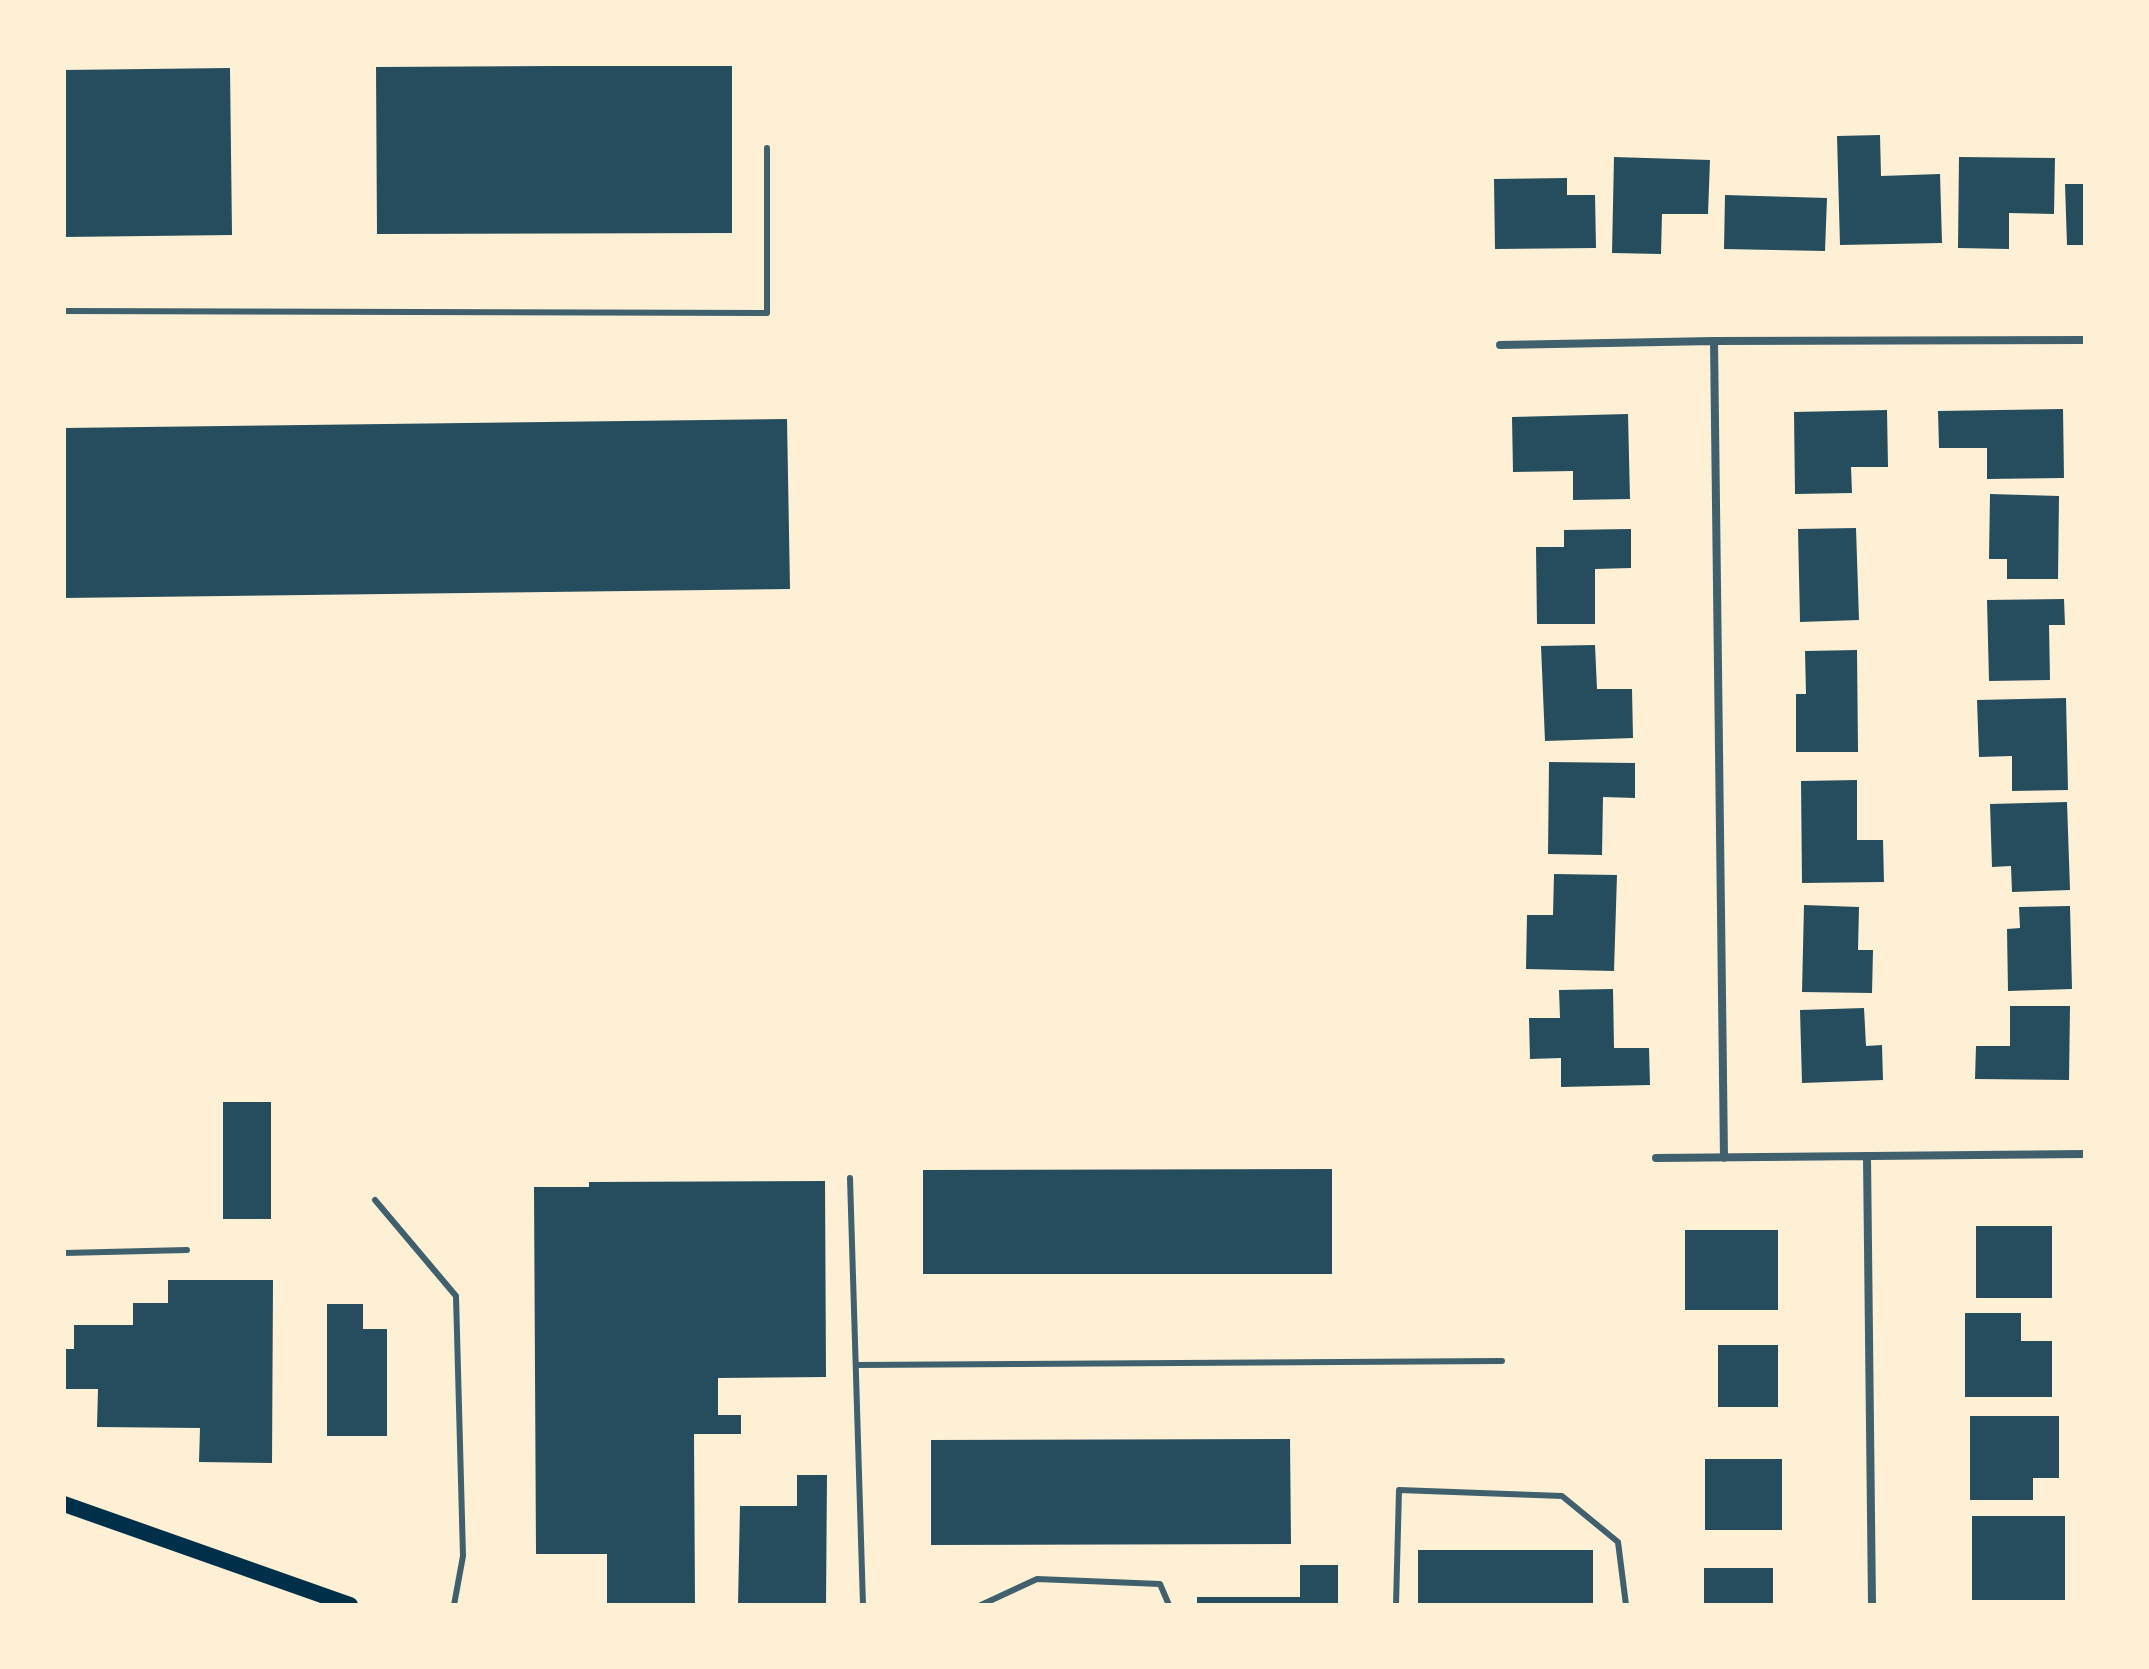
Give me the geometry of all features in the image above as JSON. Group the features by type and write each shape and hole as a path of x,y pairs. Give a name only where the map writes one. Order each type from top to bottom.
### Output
{"main road":[{"path":"64,1504 350,1605"}],"street":[{"path":"1500,345 2085,340"},
{"path":"1714,341 1724,1158"},
{"path":"1656,1158 2085,1154"},
{"path":"1867,1157 1872,1605"}],"lane":[{"path":"64,311 767,313 767,148"},
{"path":"850,1178 863,1605"},
{"path":"375,1200 456,1296 463,1556 454,1605"},
{"path":"64,1253 187,1250"},
{"path":"856,1365 1502,1361"},
{"path":"1396,1605 1399,1490 1562,1496 1618,1542 1626,1605"},
{"path":"981,1605 1037,1579 1160,1584 1169,1605"}],"building":[{"path":"732,65 732,233 377,234 376,67"},
{"path":"230,68 232,235 64,237 64,70"},
{"path":"1880,135 1881,176 1940,174 1942,243 1840,245 1837,136"},
{"path":"1614,157 1710,160 1708,214 1662,214 1661,254 1612,253"},
{"path":"1959,157 2055,158 2054,214 2009,213 2009,249 1958,248"},
{"path":"1567,178 1567,195 1595,195 1596,248 1495,249 1494,179"},
{"path":"2065,184 2085,184 2085,245 2067,245"},
{"path":"1725,195 1827,198 1825,251 1724,249"},
{"path":"2063,409 2064,478 1987,479 1987,448 1939,448 1938,411"},
{"path":"1887,410 1888,467 1851,467 1852,493 1795,494 1794,412"},
{"path":"1628,414 1630,499 1573,500 1573,471 1513,472 1512,417"},
{"path":"787,419 790,589 64,598 64,428"},
{"path":"1990,494 2059,496 2058,579 2007,579 2007,559 1989,559"},
{"path":"1856,528 1859,620 1800,622 1798,529"},
{"path":"1631,529 1631,568 1595,569 1595,624 1537,624 1536,547 1564,547 1564,530"},
{"path":"2064,599 2065,625 2049,625 2050,680 1989,681 1987,600"},
{"path":"1595,645 1597,689 1632,689 1633,738 1545,741 1541,646"},
{"path":"1857,650 1858,752 1796,752 1796,694 1806,694 1805,651"},
{"path":"2066,698 2068,790 2012,791 2012,756 1979,757 1977,700"},
{"path":"1549,762 1635,763 1635,798 1603,797 1602,855 1548,854"},
{"path":"1857,780 1857,840 1883,840 1884,882 1802,883 1801,781"},
{"path":"2067,802 2070,890 2012,892 2011,866 1992,867 1990,804"},
{"path":"1554,874 1617,875 1614,971 1526,969 1527,915 1553,915"},
{"path":"1804,905 1859,907 1858,950 1873,950 1872,993 1802,992"},
{"path":"2070,906 2072,989 2008,991 2007,929 2020,928 2019,907"},
{"path":"1613,989 1614,1048 1649,1048 1650,1085 1561,1087 1561,1058 1530,1059 1529,1018 1560,1018 1559,990"},
{"path":"2010,1006 2070,1006 2069,1080 1975,1079 1976,1046 2010,1046"},
{"path":"1864,1008 1866,1046 1882,1045 1883,1080 1802,1083 1800,1010"},
{"path":"223,1102 271,1102 271,1219 223,1219"},
{"path":"1332,1169 1332,1274 923,1274 923,1170"},
{"path":"825,1181 826,1377 718,1378 718,1415 741,1415 741,1434 694,1434 695,1603 607,1603 607,1554 536,1554 534,1187 589,1187 589,1182"},
{"path":"1976,1226 2052,1226 2052,1298 1976,1298"},
{"path":"1685,1230 1778,1230 1778,1310 1685,1310"},
{"path":"168,1280 273,1280 272,1463 199,1462 200,1428 97,1427 98,1389 64,1389 64,1349 74,1349 74,1325 133,1325 133,1303 168,1303"},
{"path":"327,1304 363,1304 363,1329 387,1329 387,1436 327,1436"},
{"path":"1965,1313 2021,1313 2021,1341 2052,1341 2052,1397 1965,1397"},
{"path":"1718,1345 1778,1345 1778,1407 1718,1407"},
{"path":"1970,1416 2059,1416 2059,1478 2033,1478 2033,1500 1970,1500"},
{"path":"1290,1439 1291,1544 931,1545 931,1440"},
{"path":"1705,1459 1782,1459 1782,1530 1705,1530"},
{"path":"797,1475 827,1475 826,1605 738,1605 740,1506 797,1506"},
{"path":"1972,1516 2065,1516 2065,1600 1972,1600"},
{"path":"1418,1550 1593,1550 1593,1605 1418,1605"},
{"path":"1300,1565 1338,1565 1338,1605 1197,1605 1197,1597 1300,1597"},
{"path":"1704,1568 1773,1568 1773,1605 1704,1605"}]}
